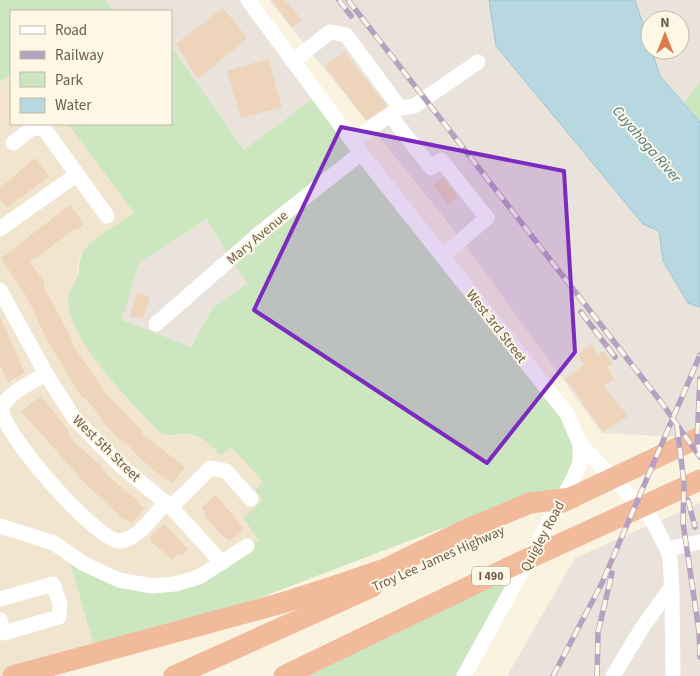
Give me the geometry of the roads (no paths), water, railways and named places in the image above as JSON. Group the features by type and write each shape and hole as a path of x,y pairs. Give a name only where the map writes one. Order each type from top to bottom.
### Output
{"highway":[{"name":"Troy Lee James Highway","path":"174,676 572,498 700,437"},
{"name":"I 490","path":"284,676 512,566 700,480"},
{"path":"13,676 282,603 385,569 463,531 530,503 572,498"}],"street":[{"name":"West 3rd Street","path":"248,0 356,147 567,414 577,432 580,444 652,518 670,558 673,676"},
{"path":"293,61 330,32 346,35 431,168 441,160 487,218 442,256"},
{"name":"Mary Avenue","path":"156,324 395,111 414,106 478,62"},
{"path":"13,143 31,129 43,127 107,216"},
{"path":"0,229 76,175"},
{"name":"West 5th Street","path":"0,290 46,374 74,418 121,466 169,504 222,564"},
{"path":"46,374 14,394 5,402 1,410 2,421 35,467 104,534 119,541 126,540 210,468 226,471 251,499"},
{"name":"Quigley Road","path":"464,676 573,479 580,463 580,444"},
{"path":"0,526 54,543 84,564 119,580 152,586 175,584 200,577 247,546"},
{"path":"667,550 700,542"},
{"path":"0,599 53,584 60,604 59,617 4,633 0,620"},
{"path":"613,676 642,628 672,586"}],"water":[{"name":"Cuyahoga River","path":"489,0 635,0 640,15 640,60 655,60 660,76 700,122 700,307 688,303 663,261 659,231 643,224 496,46"}],"railway":[{"path":"339,0 351,16"},
{"path":"348,0 661,402 700,457"},
{"path":"581,312 615,357"},
{"path":"553,676 602,583 700,355"},
{"path":"700,379 697,442 700,453"},
{"path":"677,426 684,483 683,523 699,631 700,657"},
{"path":"688,500 695,527"},
{"path":"597,676 598,632 612,573"}]}
